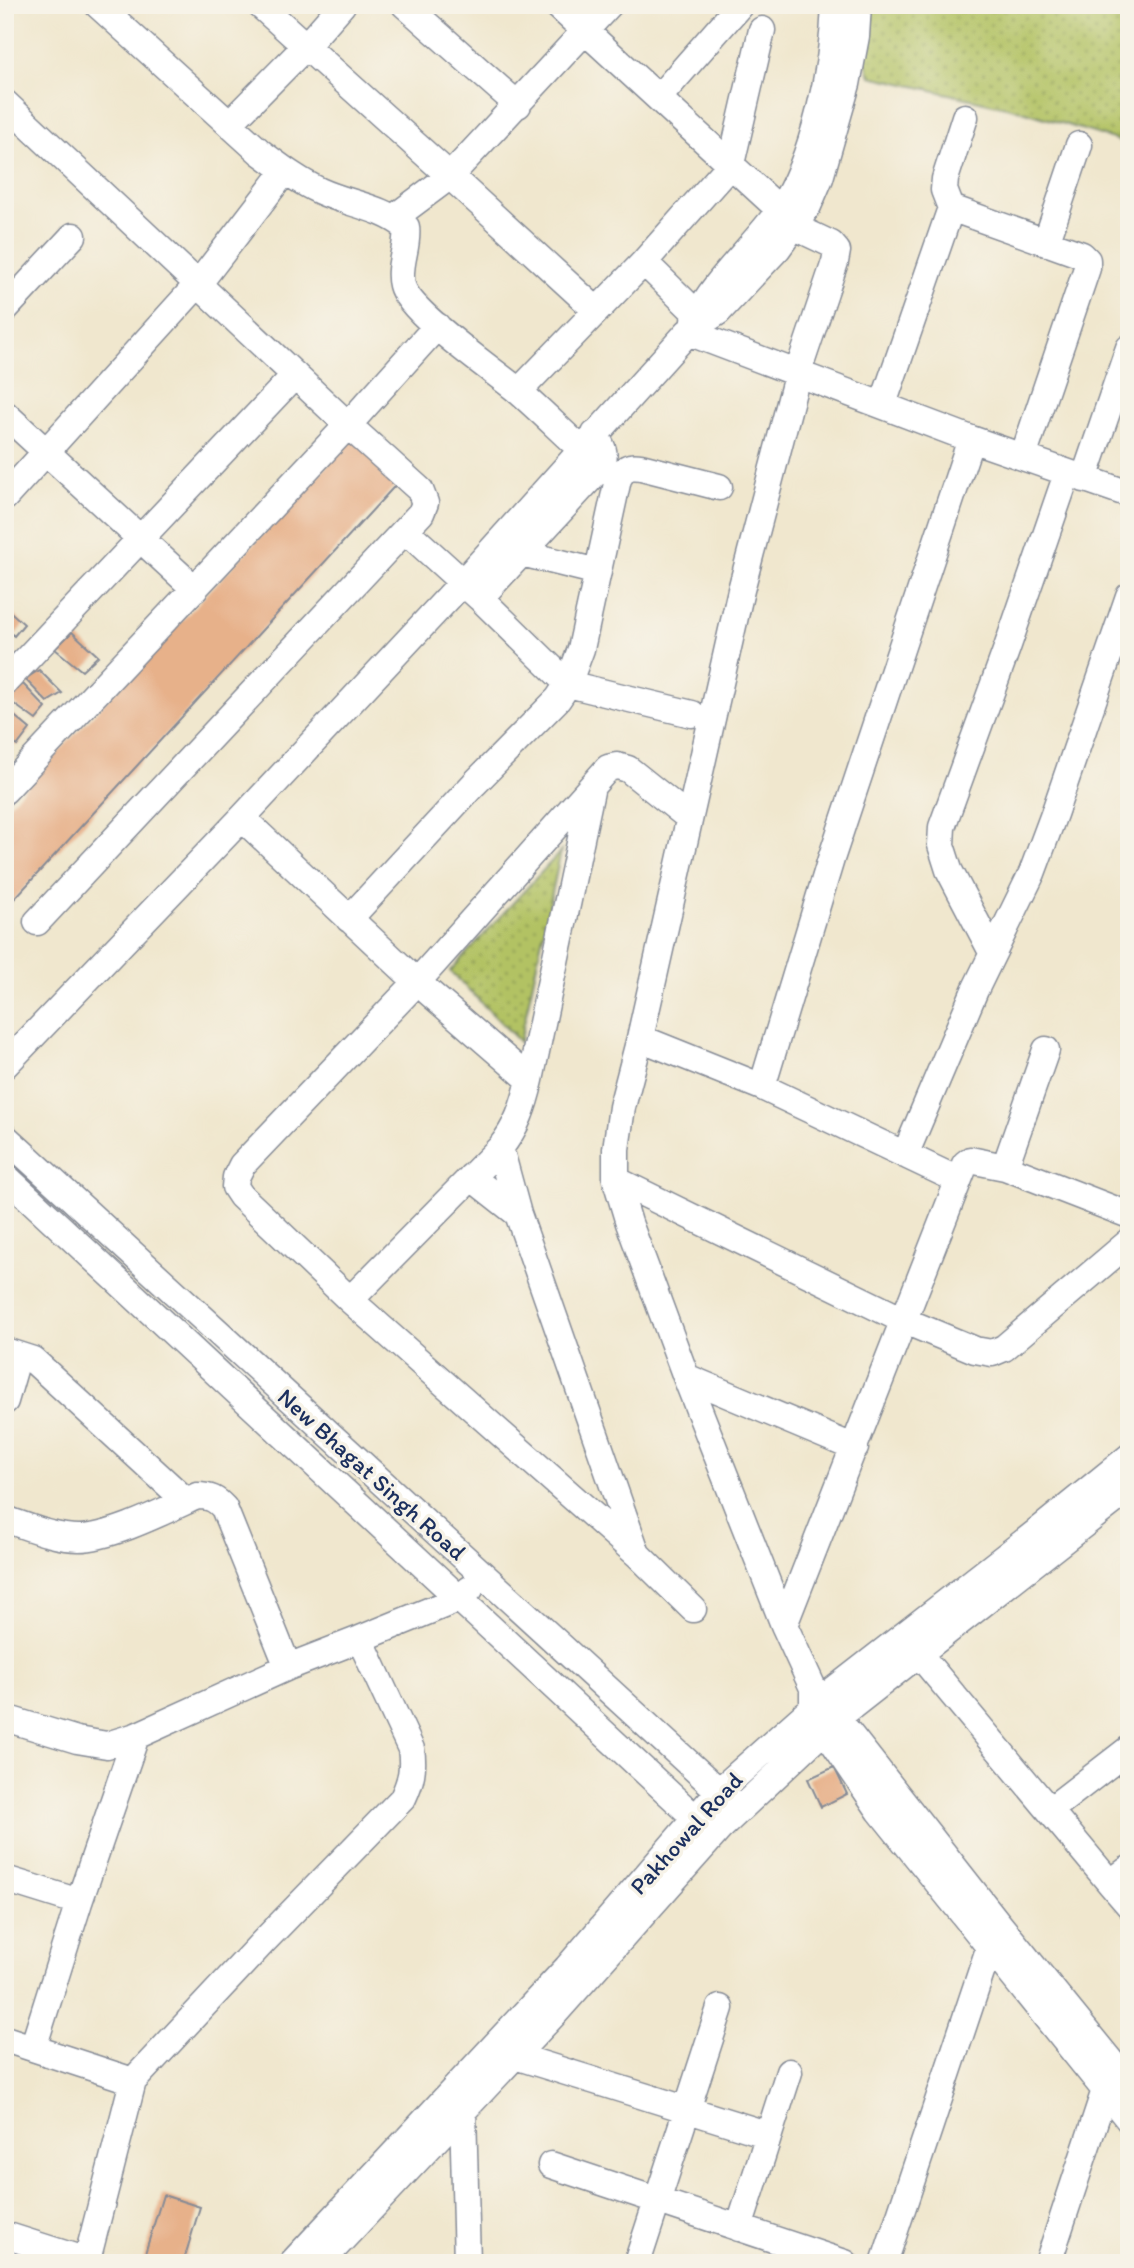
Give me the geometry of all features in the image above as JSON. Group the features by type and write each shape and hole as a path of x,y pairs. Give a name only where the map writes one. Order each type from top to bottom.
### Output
{"street":[{"path":"98,5 260,152 285,171 319,190 395,218 406,227 408,237 401,272 405,294 437,326 519,391 588,442 604,449 601,467 521,553 471,590"},
{"path":"260,5 596,310"},
{"path":"230,123 342,5"},
{"path":"405,5 518,105"},
{"path":"557,5 787,218 831,244 837,251 798,372 741,590 622,1107 616,1149 617,1180 629,1223 686,1377 784,1625 823,1708 993,1935 1116,2080 1129,2120"},
{"path":"395,218 450,176 610,5"},
{"path":"659,97 740,5"},
{"path":"5,1065 242,818 471,590 588,442 693,323 719,312 778,248 813,134 834,33 835,5"},
{"path":"787,218 820,178 856,36 858,5"},
{"path":"519,391 644,262 731,164 762,30"},
{"path":"5,103 420,490 425,503 421,513 37,922"},
{"path":"884,404 951,208 944,190 945,179 965,117"},
{"path":"1046,243 1079,145"},
{"path":"5,497 199,283 285,171"},
{"path":"951,208 1082,255 1087,260 1087,268 1023,457"},
{"path":"5,309 73,236"},
{"path":"644,262 693,323 798,372 971,439 1129,494"},
{"path":"5,790 348,425 437,326"},
{"path":"992,952 949,870 940,845 942,827 1007,648 1129,348"},
{"path":"5,682 295,375"},
{"path":"5,414 195,589"},
{"path":"762,1087 831,859 971,439"},
{"path":"349,919 558,698 568,684 581,649 618,479 623,470 631,466 641,467 719,487"},
{"path":"405,530 568,684 692,714"},
{"path":"521,553 598,572"},
{"path":"905,1155 992,952 1013,914 1045,838 1129,596"},
{"path":"688,817 628,769 617,766 608,768 417,982 242,1165 235,1187 241,1196 350,1300 638,1555 692,1609"},
{"path":"350,1300 514,1131 524,1107 592,789"},
{"path":"242,818 417,982 530,1080"},
{"path":"640,1038 762,1087 958,1180"},
{"path":"1005,1167 1046,1050"},
{"name":"New Bhagat Singh Road","path":"5,1138 739,1810"},
{"path":"500,1148 518,1214 638,1555"},
{"path":"784,1625 965,1164 970,1160 1005,1167 1129,1215"},
{"name":"New Bhagat Singh Road","path":"5,1176 704,1827"},
{"path":"471,1177 518,1214"},
{"path":"617,1180 905,1321 975,1350 992,1353 1004,1348 1129,1242"},
{"path":"5,1332 19,1355 186,1501"},
{"path":"5,1401 19,1355"},
{"path":"686,1377 855,1448"},
{"name":"Pakhowal Road","path":"320,2263 514,2056 704,1827 719,1791 1129,1457"},
{"name":"Pakhowal Road","path":"292,2263 567,1968 704,1827 739,1810 823,1708 918,1653 1129,1489"},
{"path":"5,1519 49,1534 80,1538 109,1532 197,1496 217,1500 224,1508 288,1667"},
{"path":"5,1718 77,1740 107,1745 136,1736 288,1667 458,1598 485,1577"},
{"path":"5,2235 90,2262 133,2081 403,1798 414,1766 411,1749 360,1639"},
{"path":"918,1653 1050,1810 1119,1876 1129,1905"},
{"path":"33,2048 136,1736"},
{"path":"1050,1810 1129,1749"},
{"path":"5,1879 79,1902"},
{"path":"884,2263 993,1935"},
{"path":"637,2263 720,2008"},
{"path":"5,2039 133,2081"},
{"path":"514,2056 769,2135"},
{"path":"739,2228 789,2073"},
{"path":"1048,2263 1116,2080"},
{"path":"463,2111 467,2263"},
{"path":"551,2165 739,2228 780,2253 845,2263"}],"green space":[{"path":"847,5 1129,5 1129,144 1019,110 870,76"},
{"path":"561,851 520,1042 450,971"}],"building":[{"path":"357,434 403,477 5,909 5,809"},
{"path":"5,607 24,624 14,636 5,628"},
{"path":"72,632 98,656 82,671 55,649"},
{"path":"39,670 62,693 47,702 25,679"},
{"path":"23,684 46,708 36,720 7,699"},
{"path":"5,708 30,729 17,746 5,736"},
{"path":"834,1767 847,1794 821,1807 808,1779"},
{"path":"163,2195 200,2207 183,2263 153,2263 143,2260"}]}
